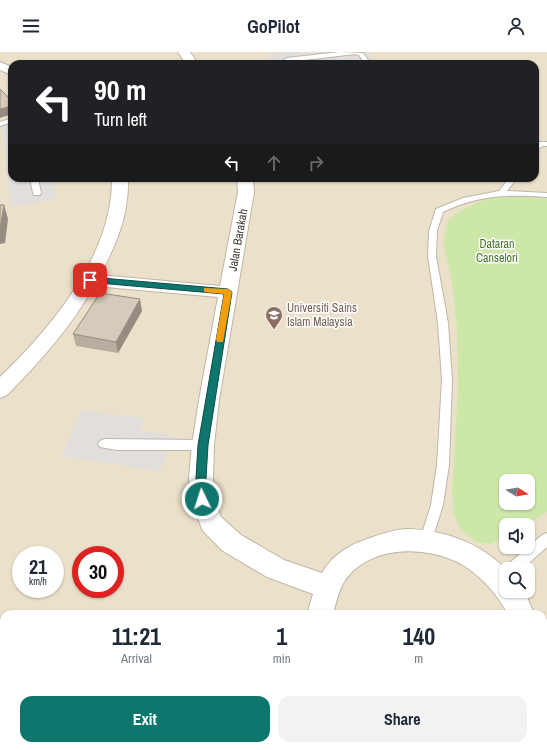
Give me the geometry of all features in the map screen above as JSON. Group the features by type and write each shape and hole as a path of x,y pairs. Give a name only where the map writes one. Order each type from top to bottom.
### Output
{"street":[{"path":"0,390 50,338 76,304 90,280 115,226 121,198 120,182"},
{"name":"Jalan Barakah","path":"245,182 246,192 203,445 201,478 202,499 212,524 232,543 276,568 328,587"},
{"path":"90,280 228,292"},
{"path":"321,610 328,587 344,564 368,548 396,540 426,540 453,547 472,557 499,576"},
{"path":"514,598 520,610"}],"lane":[{"path":"281,52 287,60 355,52 362,54 366,60"},
{"path":"35,182 37,193"},
{"path":"502,192 510,182"},
{"path":"426,540 437,505 443,465 447,380 442,323 432,256 432,231 439,211 455,202 477,196 502,192 547,195"},
{"path":"104,444 203,445"},
{"path":"525,562 547,539"}],"shaded area":[{"name":"Universiti Sains Islam Malaysia","path":"0,52 547,52 547,610 0,610"},
{"path":"369,52 370,60 275,60 264,58 276,53"},
{"path":"8,122 8,182 1,123"},
{"path":"8,182 53,182 56,199 11,207"},
{"path":"82,411 145,418 140,431 172,435 161,471 61,456"}],"green space":[{"name":"Dataran Canselori","path":"507,195 547,198 547,512 535,520 535,518 499,518 499,541 490,544 475,541 461,531 454,515 452,492 458,387 457,329 452,283 443,241 448,220 469,206"}],"building":[{"path":"0,89 8,97 8,107 0,109"},
{"path":"0,205 4,205 0,229"},
{"path":"100,293 140,299 116,342 73,334"}],"slow traffic":[{"path":"207,290 228,292 220,339"}],"place":[{"name":"Universiti Sains Islam Malaysia","path":"274,330"}],"route":[{"path":"90,280 228,292 209,400 203,445 201,478 202,499"}]}
